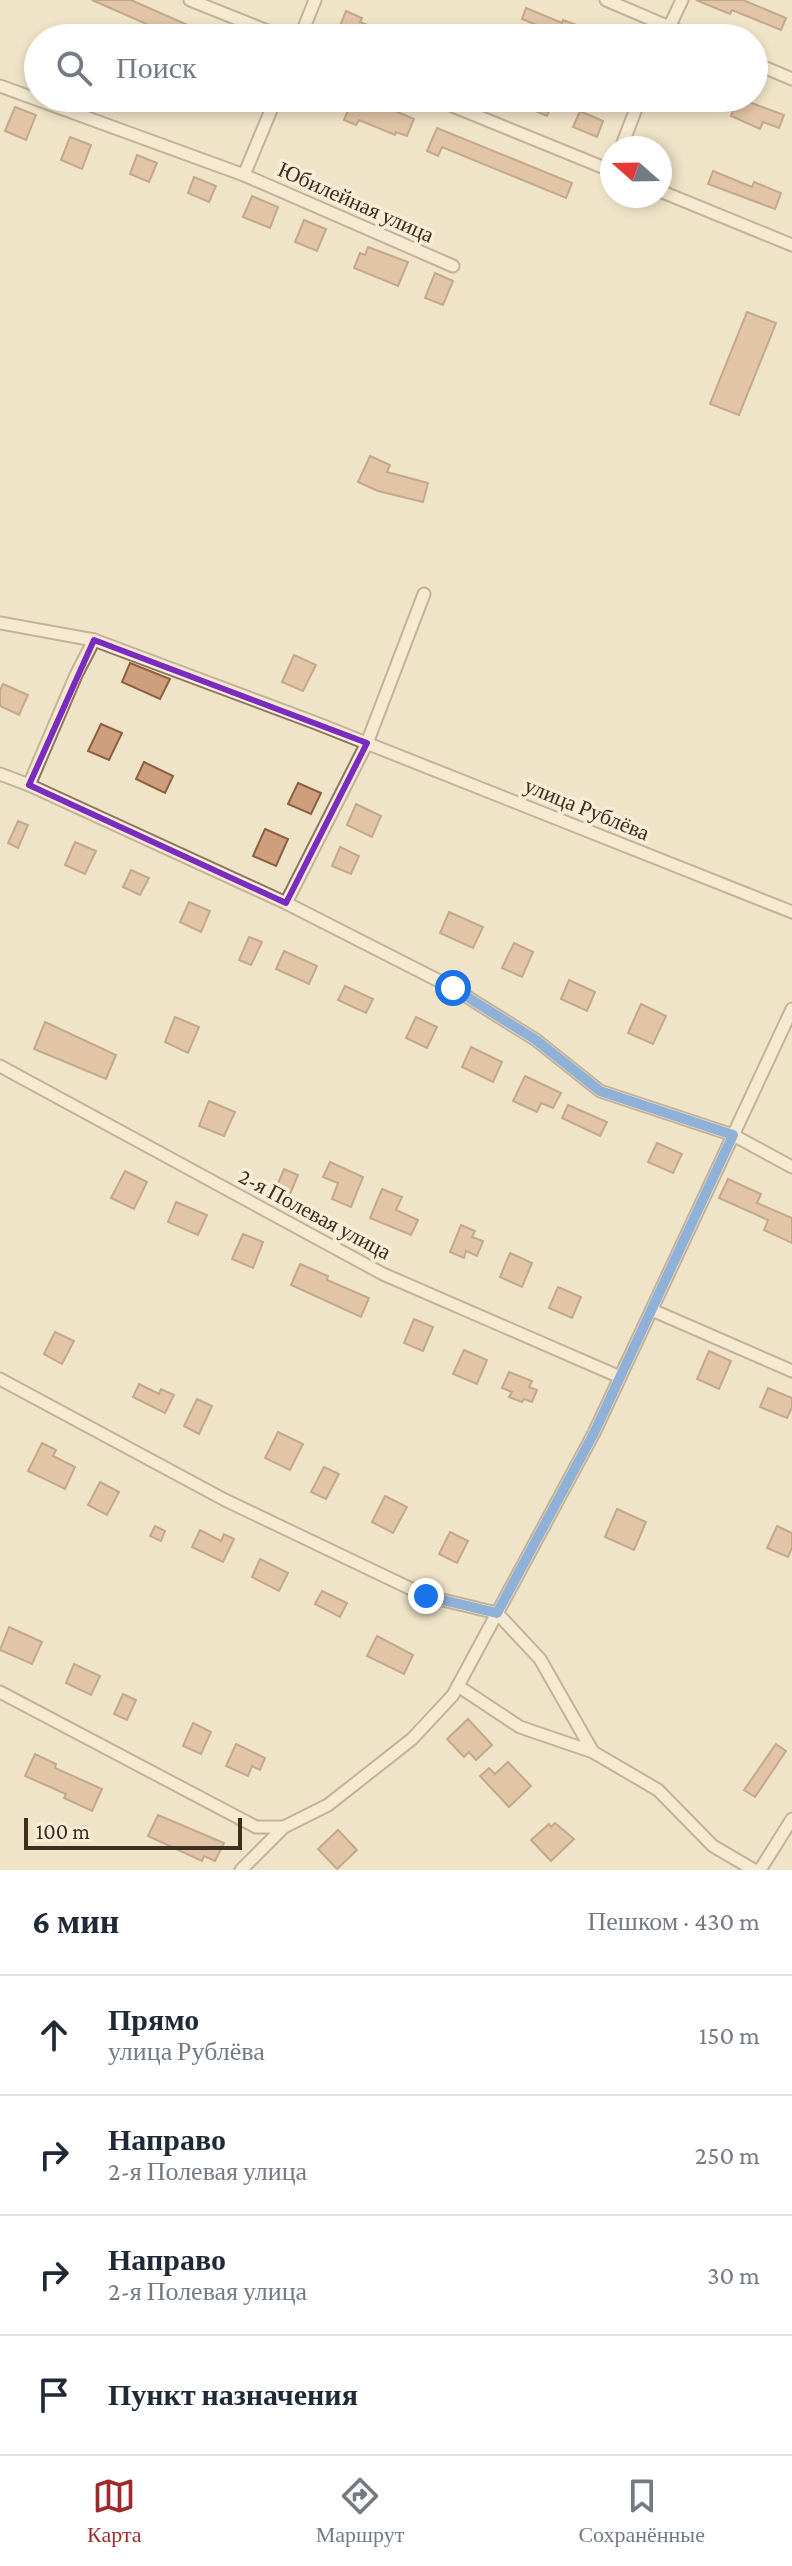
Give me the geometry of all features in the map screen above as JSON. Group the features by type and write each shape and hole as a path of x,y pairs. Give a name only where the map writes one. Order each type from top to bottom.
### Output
{"street":[{"path":"190,0 250,24"},
{"path":"306,24 315,0"},
{"path":"606,0 651,24"},
{"path":"670,24 682,0"},
{"path":"768,69 792,79"},
{"name":"Юбилейная улица","path":"0,86 24,95"},
{"name":"Юбилейная улица","path":"71,112 244,175 453,266"},
{"name":"Юбилейная улица","path":"244,175 270,112"},
{"path":"467,112 600,166"},
{"path":"626,136 635,112"},
{"path":"672,196 792,245"},
{"path":"286,903 367,743 424,594"},
{"name":"улица Рублёва","path":"0,623 94,640 367,743 792,912"},
{"path":"29,785 94,640"},
{"path":"0,774 286,903 453,988 536,1040 600,1091 733,1135 792,1167"},
{"path":"241,1870 284,1827 328,1805 400,1748 453,1695 594,1433 792,1009"},
{"name":"2-я Полевая улица","path":"0,1066 383,1274 620,1377"},
{"path":"652,1310 792,1371"},
{"path":"0,1379 225,1500 426,1596 497,1613 540,1659 593,1752"},
{"path":"458,1686 520,1727 593,1752 658,1790 713,1846 754,1870"},
{"path":"0,1692 256,1827 284,1827"},
{"path":"760,1870 792,1819"}],"highlighted area":[{"path":"94,640 367,743 286,903 29,785"}],"building":[{"path":"92,0 131,0 185,24 147,24"},
{"path":"696,0 743,0 786,18 781,30 732,10 730,14"},
{"path":"526,8 562,23 563,20 574,24 534,24 522,19"},
{"path":"346,11 362,18 360,22 365,24 341,24"},
{"path":"15,107 36,115 26,140 5,131"},
{"path":"768,109 784,115 779,128 763,122 760,129 731,116 733,112 768,112"},
{"path":"347,112 398,112 414,119 407,136 396,132 395,135 359,120 356,125 344,120"},
{"path":"580,112 603,121 597,137 573,127"},
{"path":"437,128 572,183 566,198 442,147 438,156 427,151"},
{"path":"70,137 91,145 82,169 61,160"},
{"path":"137,155 157,163 149,182 130,174"},
{"path":"713,171 752,187 754,182 781,193 775,209 708,184"},
{"path":"194,177 216,186 209,202 188,193"},
{"path":"252,196 278,207 270,228 243,217"},
{"path":"304,220 326,229 317,251 295,242"},
{"path":"368,247 408,262 398,286 354,268 360,253 365,255"},
{"path":"435,273 453,281 443,305 425,298"},
{"path":"747,312 776,323 739,415 710,404"},
{"path":"370,456 390,465 387,472 428,483 423,502 378,491 358,482"},
{"path":"294,655 316,665 303,691 282,682"},
{"path":"130,663 170,679 160,699 122,682"},
{"path":"3,684 28,695 19,715 0,706"},
{"path":"101,724 122,733 109,760 88,751"},
{"path":"144,762 173,776 165,793 136,779"},
{"path":"298,783 321,793 311,814 288,804"},
{"path":"356,804 381,816 372,837 347,825"},
{"path":"18,821 28,825 18,848 8,843"},
{"path":"265,829 288,839 276,866 253,856"},
{"path":"75,842 96,851 85,874 65,865"},
{"path":"340,847 359,856 351,874 332,866"},
{"path":"131,870 149,878 140,895 123,887"},
{"path":"189,902 210,911 201,932 180,922"},
{"path":"449,912 483,927 473,948 440,933"},
{"path":"249,937 262,942 251,965 239,960"},
{"path":"514,943 533,952 522,977 502,968"},
{"path":"284,951 317,966 309,984 276,969"},
{"path":"569,980 595,992 587,1011 561,999"},
{"path":"345,986 373,999 366,1013 338,1000"},
{"path":"641,1004 666,1016 653,1044 628,1033"},
{"path":"175,1017 199,1027 188,1053 165,1042"},
{"path":"416,1017 437,1027 427,1048 406,1038"},
{"path":"45,1022 116,1055 106,1079 34,1049"},
{"path":"471,1047 502,1062 493,1082 462,1067"},
{"path":"525,1076 561,1093 553,1108 541,1103 537,1112 513,1101"},
{"path":"209,1101 235,1112 224,1136 199,1126"},
{"path":"568,1105 607,1122 600,1136 562,1118"},
{"path":"657,1143 682,1154 673,1173 648,1162"},
{"path":"330,1162 363,1177 351,1207 332,1199 338,1183 323,1177"},
{"path":"284,1169 298,1175 288,1199 274,1193"},
{"path":"125,1171 147,1182 134,1209 111,1198"},
{"path":"728,1179 761,1194 757,1203 792,1218 792,1243 764,1230 768,1220 719,1198"},
{"path":"382,1189 402,1197 396,1210 418,1220 411,1235 370,1218"},
{"path":"176,1202 207,1215 198,1235 168,1222"},
{"path":"461,1225 475,1231 472,1237 483,1241 477,1256 466,1251 464,1258 450,1252"},
{"path":"243,1234 263,1242 253,1268 232,1259"},
{"path":"510,1253 532,1263 522,1287 500,1277"},
{"path":"300,1264 328,1276 327,1280 369,1298 361,1317 291,1285"},
{"path":"558,1287 581,1297 572,1318 549,1308"},
{"path":"414,1319 433,1327 423,1351 404,1343"},
{"path":"55,1332 74,1341 62,1364 44,1354"},
{"path":"464,1350 487,1360 477,1384 453,1374"},
{"path":"709,1351 731,1361 719,1389 697,1379"},
{"path":"509,1372 532,1381 529,1387 537,1390 532,1402 509,1397 512,1392 502,1388"},
{"path":"139,1384 159,1394 161,1389 174,1395 165,1413 133,1397"},
{"path":"768,1388 792,1398 787,1418 760,1407"},
{"path":"197,1399 212,1406 199,1434 184,1426"},
{"path":"278,1432 303,1444 290,1470 265,1458"},
{"path":"42,1443 56,1450 53,1456 75,1467 65,1489 28,1471"},
{"path":"324,1467 339,1474 326,1499 311,1492"},
{"path":"100,1482 119,1492 107,1515 88,1505"},
{"path":"385,1496 407,1507 393,1533 372,1522"},
{"path":"617,1509 646,1522 634,1550 605,1537"},
{"path":"155,1526 165,1531 161,1541 150,1536"},
{"path":"777,1526 792,1533 792,1548 788,1557 767,1548"},
{"path":"200,1530 221,1541 224,1534 234,1539 223,1562 192,1547"},
{"path":"450,1532 468,1541 457,1563 439,1554"},
{"path":"260,1559 288,1573 279,1591 252,1577"},
{"path":"322,1591 347,1603 340,1617 315,1604"},
{"path":"9,1627 42,1642 32,1664 0,1650"},
{"path":"377,1636 413,1655 404,1674 367,1656"},
{"path":"74,1664 100,1676 91,1695 66,1683"},
{"path":"123,1694 136,1700 127,1720 114,1714"},
{"path":"468,1719 492,1745 476,1760 469,1752 464,1757 447,1739"},
{"path":"193,1723 211,1732 201,1754 183,1746"},
{"path":"236,1744 265,1758 260,1770 252,1766 248,1776 226,1766"},
{"path":"776,1744 786,1751 755,1797 744,1790"},
{"path":"35,1754 56,1764 55,1768 102,1789 92,1811 64,1798 66,1794 25,1776"},
{"path":"508,1762 531,1786 509,1807 480,1776 489,1768 495,1774"},
{"path":"158,1815 224,1843 215,1861 204,1856 202,1861 148,1836"},
{"path":"555,1823 574,1839 551,1861 531,1840 549,1824 551,1827"},
{"path":"338,1830 357,1850 337,1869 318,1849"}],"route":[{"path":"426,1596 497,1613 594,1433 733,1135 600,1091 536,1040 453,988"}]}
